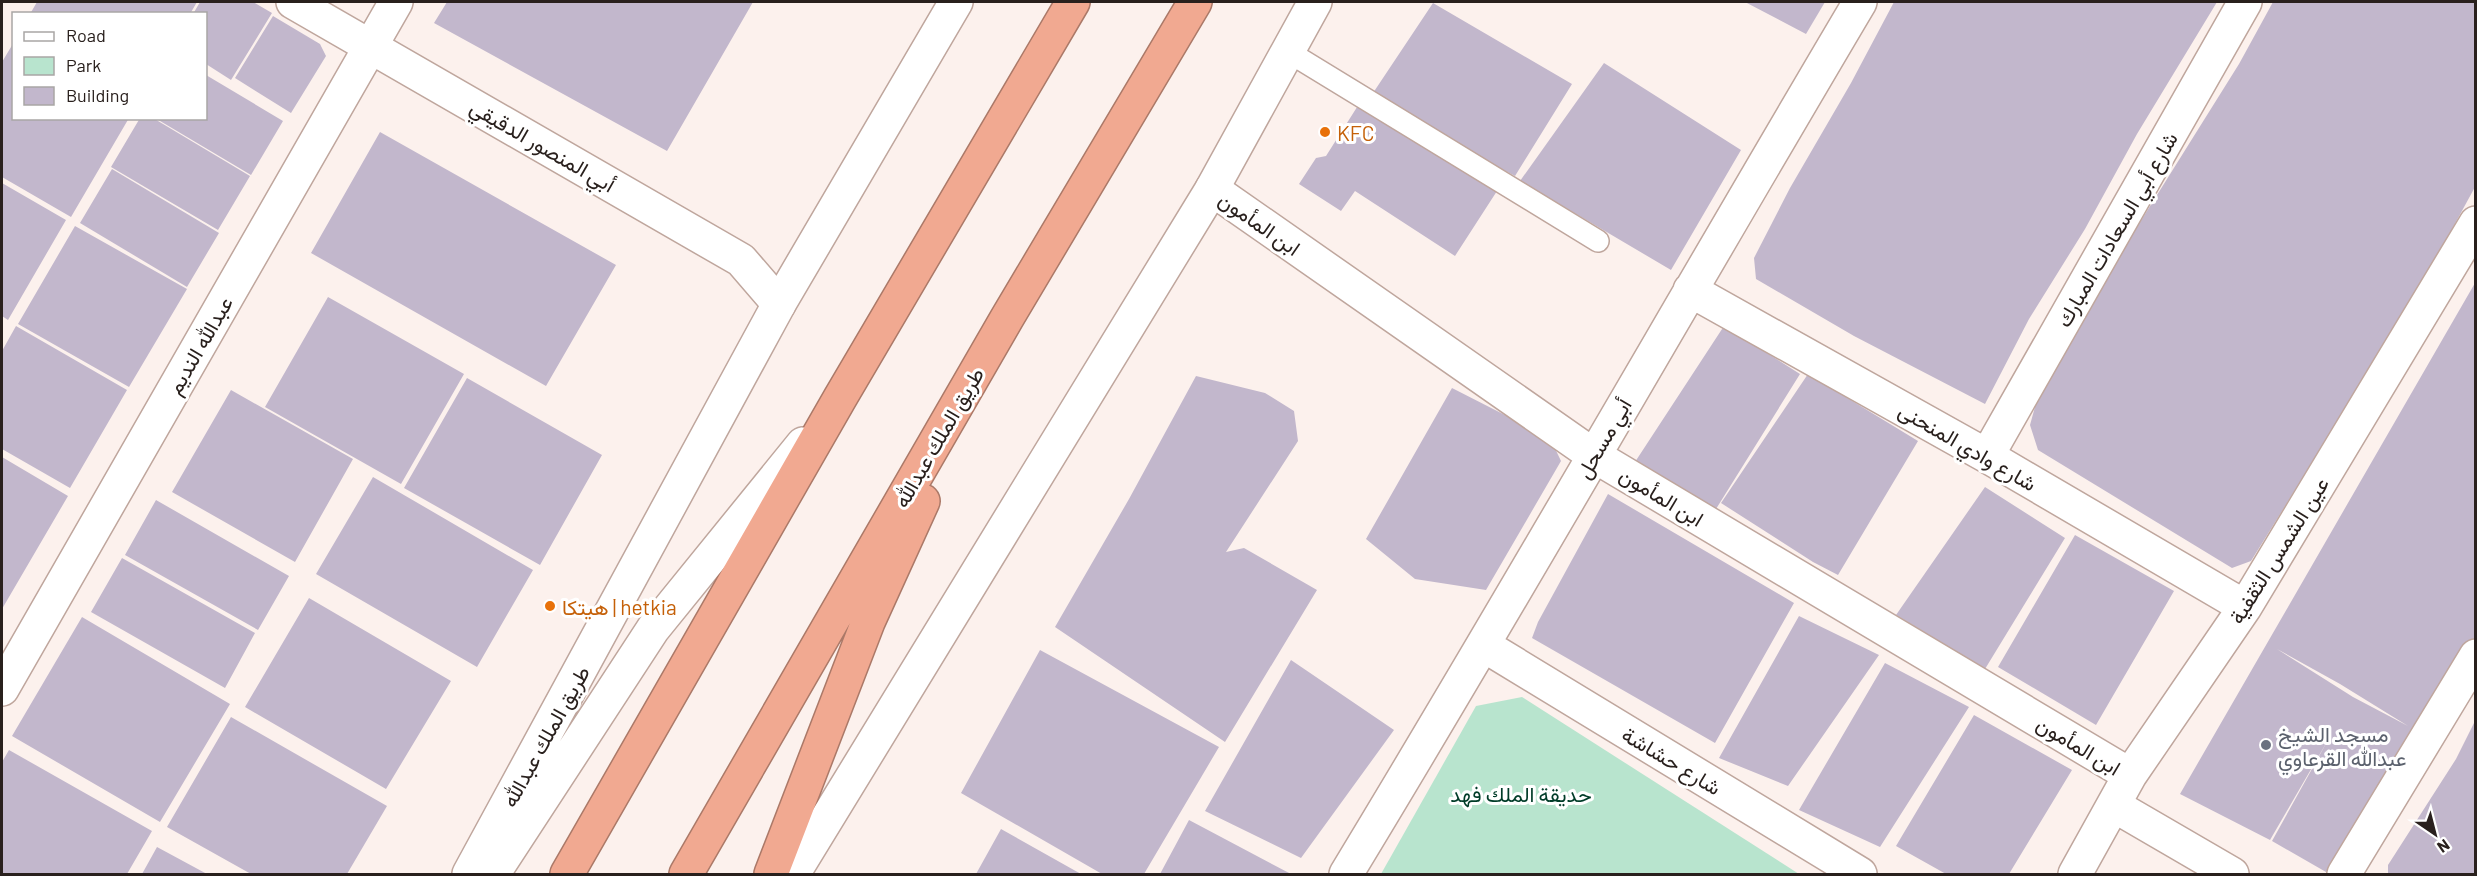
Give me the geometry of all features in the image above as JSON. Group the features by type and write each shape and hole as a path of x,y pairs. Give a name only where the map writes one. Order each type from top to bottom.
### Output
{"highway":[{"path":"567,874 840,398 1073,2"},
{"name":"طريق الملك عبدالله","path":"686,874 1007,318 1195,2"},
{"path":"771,874 868,622 1007,318"}],"street":[{"name":"أبي المنصور الدقيقي","path":"293,2 741,260 779,304"},
{"name":"عبدالله النديم","path":"2,689 396,2"},
{"name":"طريق الملك عبدالله","path":"469,874 779,304 956,2"},
{"path":"793,874 1212,189 1315,2"},
{"name":"أبي مسحل","path":"1346,874 1485,646 1593,455 1860,2"},
{"name":"شارع أبي السعادات المبارك","path":"1987,456 2245,2"},
{"name":"ابن المأمون","path":"1212,189 1593,455 2130,775"},
{"name":"عين الشمس الثقفية","path":"2075,874 2115,806 2130,775 2245,607 2475,223"},
{"name":"شارع وادي المنحنى","path":"1690,290 1987,456 2245,607"},
{"path":"493,874 653,629 840,398"},
{"name":"شارع حشاشة","path":"1485,646 1860,874"},
{"path":"2344,874 2475,656"},
{"path":"2115,806 2232,874"}],"lane":[{"path":"1287,51 1598,241"}],"green space":[{"name":"حديقة الملك فهد","path":"1522,697 1799,874 1381,874 1476,706"}],"building":[{"path":"37,2 197,2 191,12 31,12"},
{"path":"200,2 253,2 272,13 231,80 207,65 207,12 194,12"},
{"path":"447,2 753,2 667,151 434,23"},
{"path":"1745,2 1825,2 1806,34"},
{"path":"1894,2 2217,2 2137,134 2085,229 2029,319 1985,404 1854,336 1756,279 1754,258 1790,188 1851,83"},
{"path":"2273,2 2475,2 2475,187 2416,295 2251,561 2232,568 2038,450 2030,425 2038,396 2070,334 2239,64"},
{"path":"1433,3 1572,84 1515,176 1439,136 1371,96"},
{"path":"273,16 320,44 326,56 291,113 235,78"},
{"path":"12,45 12,120 128,120 71,217 2,177 2,62"},
{"path":"1604,63 1741,150 1671,270 1520,181"},
{"path":"207,76 283,121 251,175 158,120 207,120"},
{"path":"1359,104 1497,191 1455,256 1355,191 1341,211 1299,184 1316,158 1326,156"},
{"path":"139,120 156,120 250,176 218,230 111,167"},
{"path":"380,132 616,265 546,386 311,253"},
{"path":"112,169 219,233 187,287 80,223"},
{"path":"2,183 66,220 8,320 2,316"},
{"path":"75,226 187,289 129,387 18,324"},
{"path":"2475,283 2475,637 2326,872 2272,841 2328,740 2270,840 2180,794","holes":["2277,649 2408,726 2353,697"]},
{"path":"328,297 464,374 401,484 265,407"},
{"path":"16,326 127,390 70,488 2,449 2,351"},
{"path":"1724,326 1800,374 1716,509 1635,462"},
{"path":"1808,374 1918,441 1838,575 1813,562 1721,503"},
{"path":"1196,376 1265,393 1294,411 1298,441 1226,552 1244,548 1317,590 1225,742 1055,627 1129,499"},
{"path":"467,378 602,455 540,565 404,488"},
{"path":"1452,388 1550,438 1561,461 1486,590 1415,579 1366,539"},
{"path":"231,390 353,459 295,562 172,492"},
{"path":"2,457 68,496 2,609"},
{"path":"373,477 533,570 477,667 316,574"},
{"path":"1985,487 2065,538 1985,669 1896,615"},
{"path":"1608,494 1794,603 1715,743 1532,638 1538,622"},
{"path":"156,500 289,576 258,630 125,555"},
{"path":"2075,535 2174,591 2096,725 1998,667"},
{"path":"122,558 255,633 225,688 91,612"},
{"path":"309,598 451,681 386,789 245,707"},
{"path":"1799,616 1879,655 1788,786 1719,758"},
{"path":"82,617 230,704 160,822 12,736"},
{"path":"1040,650 1219,747 1144,874 1102,874 961,793"},
{"path":"1291,660 1394,730 1301,858 1205,811"},
{"path":"1885,663 1969,707 1880,847 1799,810"},
{"path":"1974,715 2072,770 2009,874 1946,874 1896,846"},
{"path":"231,717 387,806 347,874 251,874 167,827"},
{"path":"2475,721 2475,874 2388,874 2388,865 2456,759"},
{"path":"9,750 152,831 127,874 2,874 2,762"},
{"path":"1189,820 1291,874 1160,874"},
{"path":"1001,829 1081,874 976,874"},
{"path":"157,847 207,874 142,874"}],"place":[{"name":"KFC","path":"1325,132"},
{"name":"هيتكا | hetkia","path":"550,606"},
{"name":"مسجد الشيخ عبدالله القرعاوي","path":"2266,745"}]}
